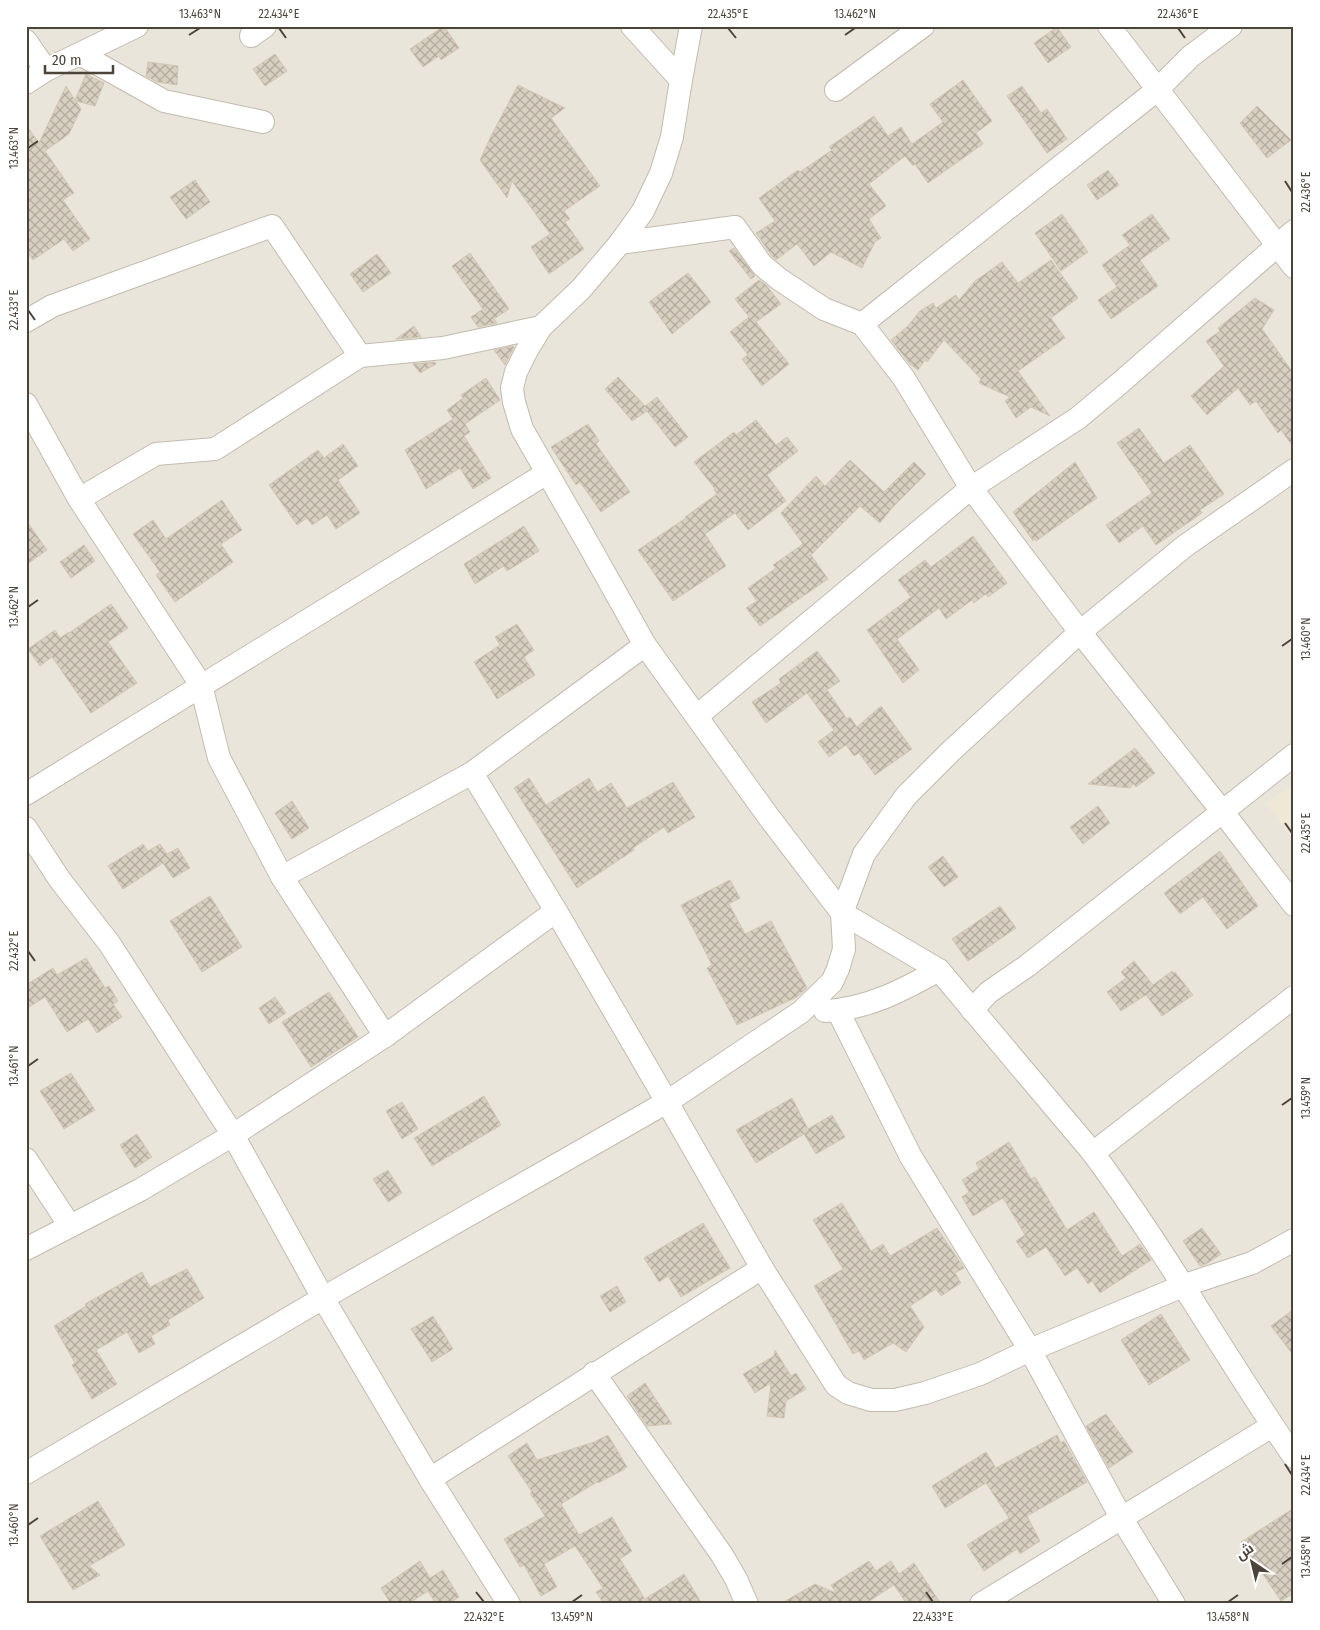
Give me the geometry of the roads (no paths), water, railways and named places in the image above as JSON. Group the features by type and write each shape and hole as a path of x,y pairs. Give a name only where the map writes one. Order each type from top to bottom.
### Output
{"street":[{"path":"26,83 46,70 138,26"},
{"path":"632,26 681,80"},
{"path":"691,26 672,137 662,173 644,211 581,289 541,328 524,357 516,372 512,388 522,429 645,645 757,801 842,912 939,970 1093,1153 1185,1285 1272,1426 1294,1457"},
{"path":"836,90 923,26"},
{"path":"1109,26 1157,90 1285,238 1294,267"},
{"path":"862,324 1157,90 1191,56 1230,26"},
{"path":"26,41 46,70"},
{"path":"80,54 164,100 263,122"},
{"path":"26,321 52,306 272,226 360,356"},
{"path":"620,243 736,227 762,265 779,280 824,309 862,324 903,377 971,488 1080,632 1294,905"},
{"path":"697,716 971,488 1078,418 1285,238"},
{"path":"79,499 156,454 215,449 360,356 443,348 541,328"},
{"path":"26,404 79,499 201,685 218,758 282,877 385,1036"},
{"path":"26,1474 323,1298 667,1102 801,1012 832,982 844,949 842,912 864,854 906,796 950,752 1080,632 1186,546 1294,470"},
{"path":"29,786 201,685 547,473"},
{"path":"282,877 472,773 645,645"},
{"path":"972,1010 988,992 1027,966 1294,754"},
{"path":"472,773 556,911 762,1268 836,1385 848,1393 871,1400 895,1400 980,1374 1030,1350 1185,1285 1252,1263 1294,1240"},
{"path":"26,828 60,880 108,943 233,1135 323,1298 430,1478 509,1604"},
{"path":"26,1249 140,1190 233,1135 385,1036 556,911"},
{"path":"801,1012 838,1010 886,998 939,970"},
{"path":"1093,1153 1294,997"},
{"path":"838,1010 911,1157 1030,1350 1122,1519 1174,1604"},
{"path":"26,1159 70,1226"},
{"path":"430,1478 762,1268"},
{"path":"594,1373 722,1555 748,1604"},
{"path":"982,1604 1272,1426"}]}
